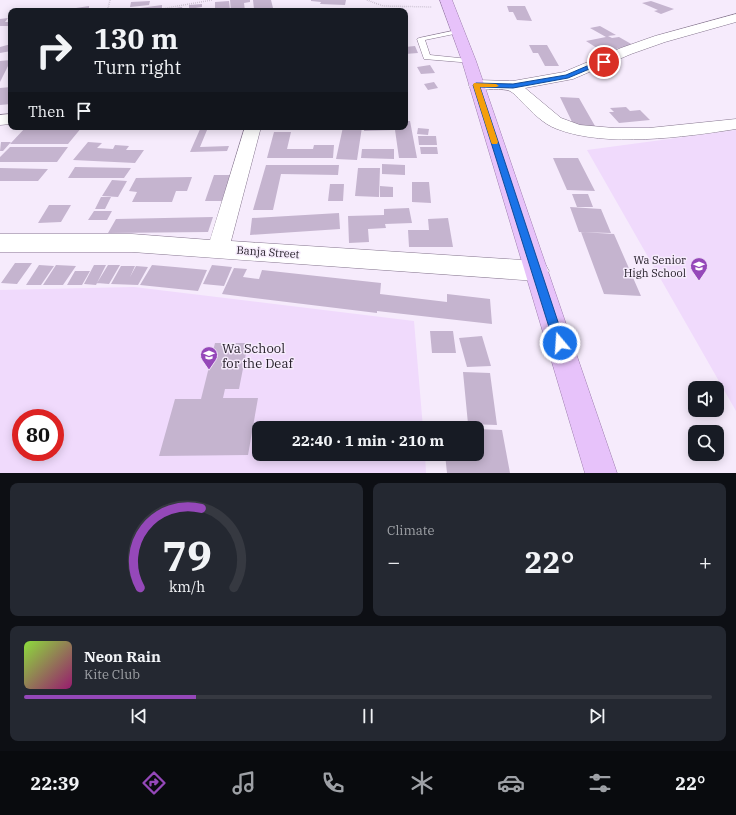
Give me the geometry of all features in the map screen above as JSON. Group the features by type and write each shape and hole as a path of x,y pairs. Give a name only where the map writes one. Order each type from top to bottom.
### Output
{"highway":[{"path":"448,4 457,32 469,61 601,473"}],"street":[{"path":"476,85 513,86 568,76 639,46 736,18"},
{"path":"513,86 555,122 588,132 623,135 670,133 736,124"},
{"path":"218,249 252,130"},
{"name":"Banja Street","path":"0,243 132,243 537,271"}],"lane":[{"path":"457,32 421,39 427,58 469,61"}],"path":[{"path":"163,8 212,0"},
{"path":"367,0 382,6 448,4"}],"shaded area":[{"name":"Wa Senior High School","path":"736,130 736,411 724,390 724,381 719,381 587,150"},
{"name":"Wa School for the Deaf","path":"134,287 414,321 422,421 252,421 252,461 425,461 426,473 0,473 0,290"}],"building":[{"path":"230,0 250,0 250,2 244,3 245,8 231,8"},
{"path":"253,0 271,0 273,8 254,8"},
{"path":"311,0 346,0 345,5 320,4 321,2"},
{"path":"150,1 149,5 130,7 131,2"},
{"path":"229,1 230,8 215,8 215,2"},
{"path":"651,1 674,9 661,14 654,11 658,10 642,3"},
{"path":"202,4 202,7 189,8 189,5"},
{"path":"162,5 162,8 140,8"},
{"path":"89,6 89,8 76,8"},
{"path":"507,6 525,6 532,21 517,20 513,12 509,12"},
{"path":"8,18 5,22 8,22 8,26 0,26 0,19"},
{"path":"600,26 616,35 608,36 612,38 619,37 633,45 603,52 586,41 606,37 590,28"},
{"path":"8,45 8,52 0,53 0,47"},
{"path":"529,45 547,45 559,66 545,66 538,53 533,53"},
{"path":"415,46 418,53 408,54 408,47"},
{"path":"8,60 8,66 0,82 0,61"},
{"path":"430,65 435,73 421,74 417,67"},
{"path":"434,82 438,88 428,90 424,84"},
{"path":"8,87 8,104 0,105 0,88"},
{"path":"560,97 579,98 595,126 574,126"},
{"path":"626,107 630,111 640,110 650,120 619,123 609,112 614,112 610,108"},
{"path":"408,121 410,121 417,158 399,158 395,130 408,130"},
{"path":"418,128 429,129 428,135 417,134"},
{"path":"23,130 80,130 68,144 10,144"},
{"path":"200,130 207,130 200,147 229,146 227,151 190,152"},
{"path":"342,130 362,130 357,160 336,159"},
{"path":"364,130 395,130 364,131"},
{"path":"274,132 291,132 287,149 313,149 314,145 334,145 333,158 267,158"},
{"path":"418,136 436,136 437,145 419,145"},
{"path":"1,142 11,142 3,151 0,151"},
{"path":"88,142 102,143 97,148 113,149 115,145 129,146 126,150 144,150 135,163 73,160"},
{"path":"10,147 68,147 57,162 0,162 0,157"},
{"path":"420,147 437,147 438,154 421,154"},
{"path":"362,149 394,149 394,159 361,158"},
{"path":"553,158 578,158 595,191 567,190"},
{"path":"382,164 405,165 405,175 382,174"},
{"path":"266,165 339,165 338,175 281,174 273,210 253,210"},
{"path":"75,167 131,168 124,178 68,178"},
{"path":"0,168 48,169 38,181 0,181"},
{"path":"358,168 380,168 379,197 355,196"},
{"path":"214,175 230,175 223,201 205,201"},
{"path":"192,177 187,191 176,191 172,202 132,202 137,192 129,191 136,178"},
{"path":"112,180 127,181 118,197 102,196"},
{"path":"412,182 429,182 431,203 412,202"},
{"path":"330,184 344,184 343,201 328,201"},
{"path":"380,186 393,187 393,197 380,197"},
{"path":"572,194 588,194 593,207 577,207"},
{"path":"101,197 111,197 105,209 95,209"},
{"path":"49,205 71,205 61,222 38,223"},
{"path":"570,207 601,209 611,233 579,232"},
{"path":"409,208 412,223 385,224 386,228 368,229 369,242 349,243 348,216 384,215 384,209"},
{"path":"94,211 112,211 107,220 88,220"},
{"path":"339,213 340,229 250,235 252,218"},
{"path":"213,217 208,232 108,233 116,219"},
{"path":"448,218 453,247 409,247 408,230 429,230 428,219"},
{"path":"581,232 614,234 641,296 604,294"},
{"path":"15,263 32,263 17,284 1,283"},
{"path":"39,265 54,266 41,285 26,285"},
{"path":"56,265 76,266 63,285 43,285"},
{"path":"94,265 106,265 96,285 84,284"},
{"path":"108,265 120,265 109,284 97,283"},
{"path":"152,265 207,270 198,291 140,285"},
{"path":"212,265 232,267 224,286 203,284"},
{"path":"121,266 135,266 130,277 136,266 148,267 138,285 111,284"},
{"path":"234,268 247,269 243,277 259,279 262,270 381,283 380,294 447,302 447,294 490,299 492,324 377,311 377,313 222,294"},
{"path":"75,271 90,271 82,285 67,285"},
{"path":"430,331 453,331 456,353 432,353"},
{"path":"482,336 491,366 467,367 459,338"},
{"path":"215,343 248,343 239,389 225,389 223,398 258,398 254,421 252,421 252,432 248,455 159,456 175,399 201,399"},
{"path":"463,372 490,373 497,425 484,425 484,421 468,421"},
{"path":"484,429 502,430 510,473 447,473 446,461 484,461"}],"slow traffic":[{"path":"494,142 476,85 496,86"}],"place":[{"name":"Wa Senior High School","path":"699,281"},
{"name":"Wa School for the Deaf","path":"209,370"}],"route":[{"path":"560,343 476,85 513,86 568,76 604,62"}]}
